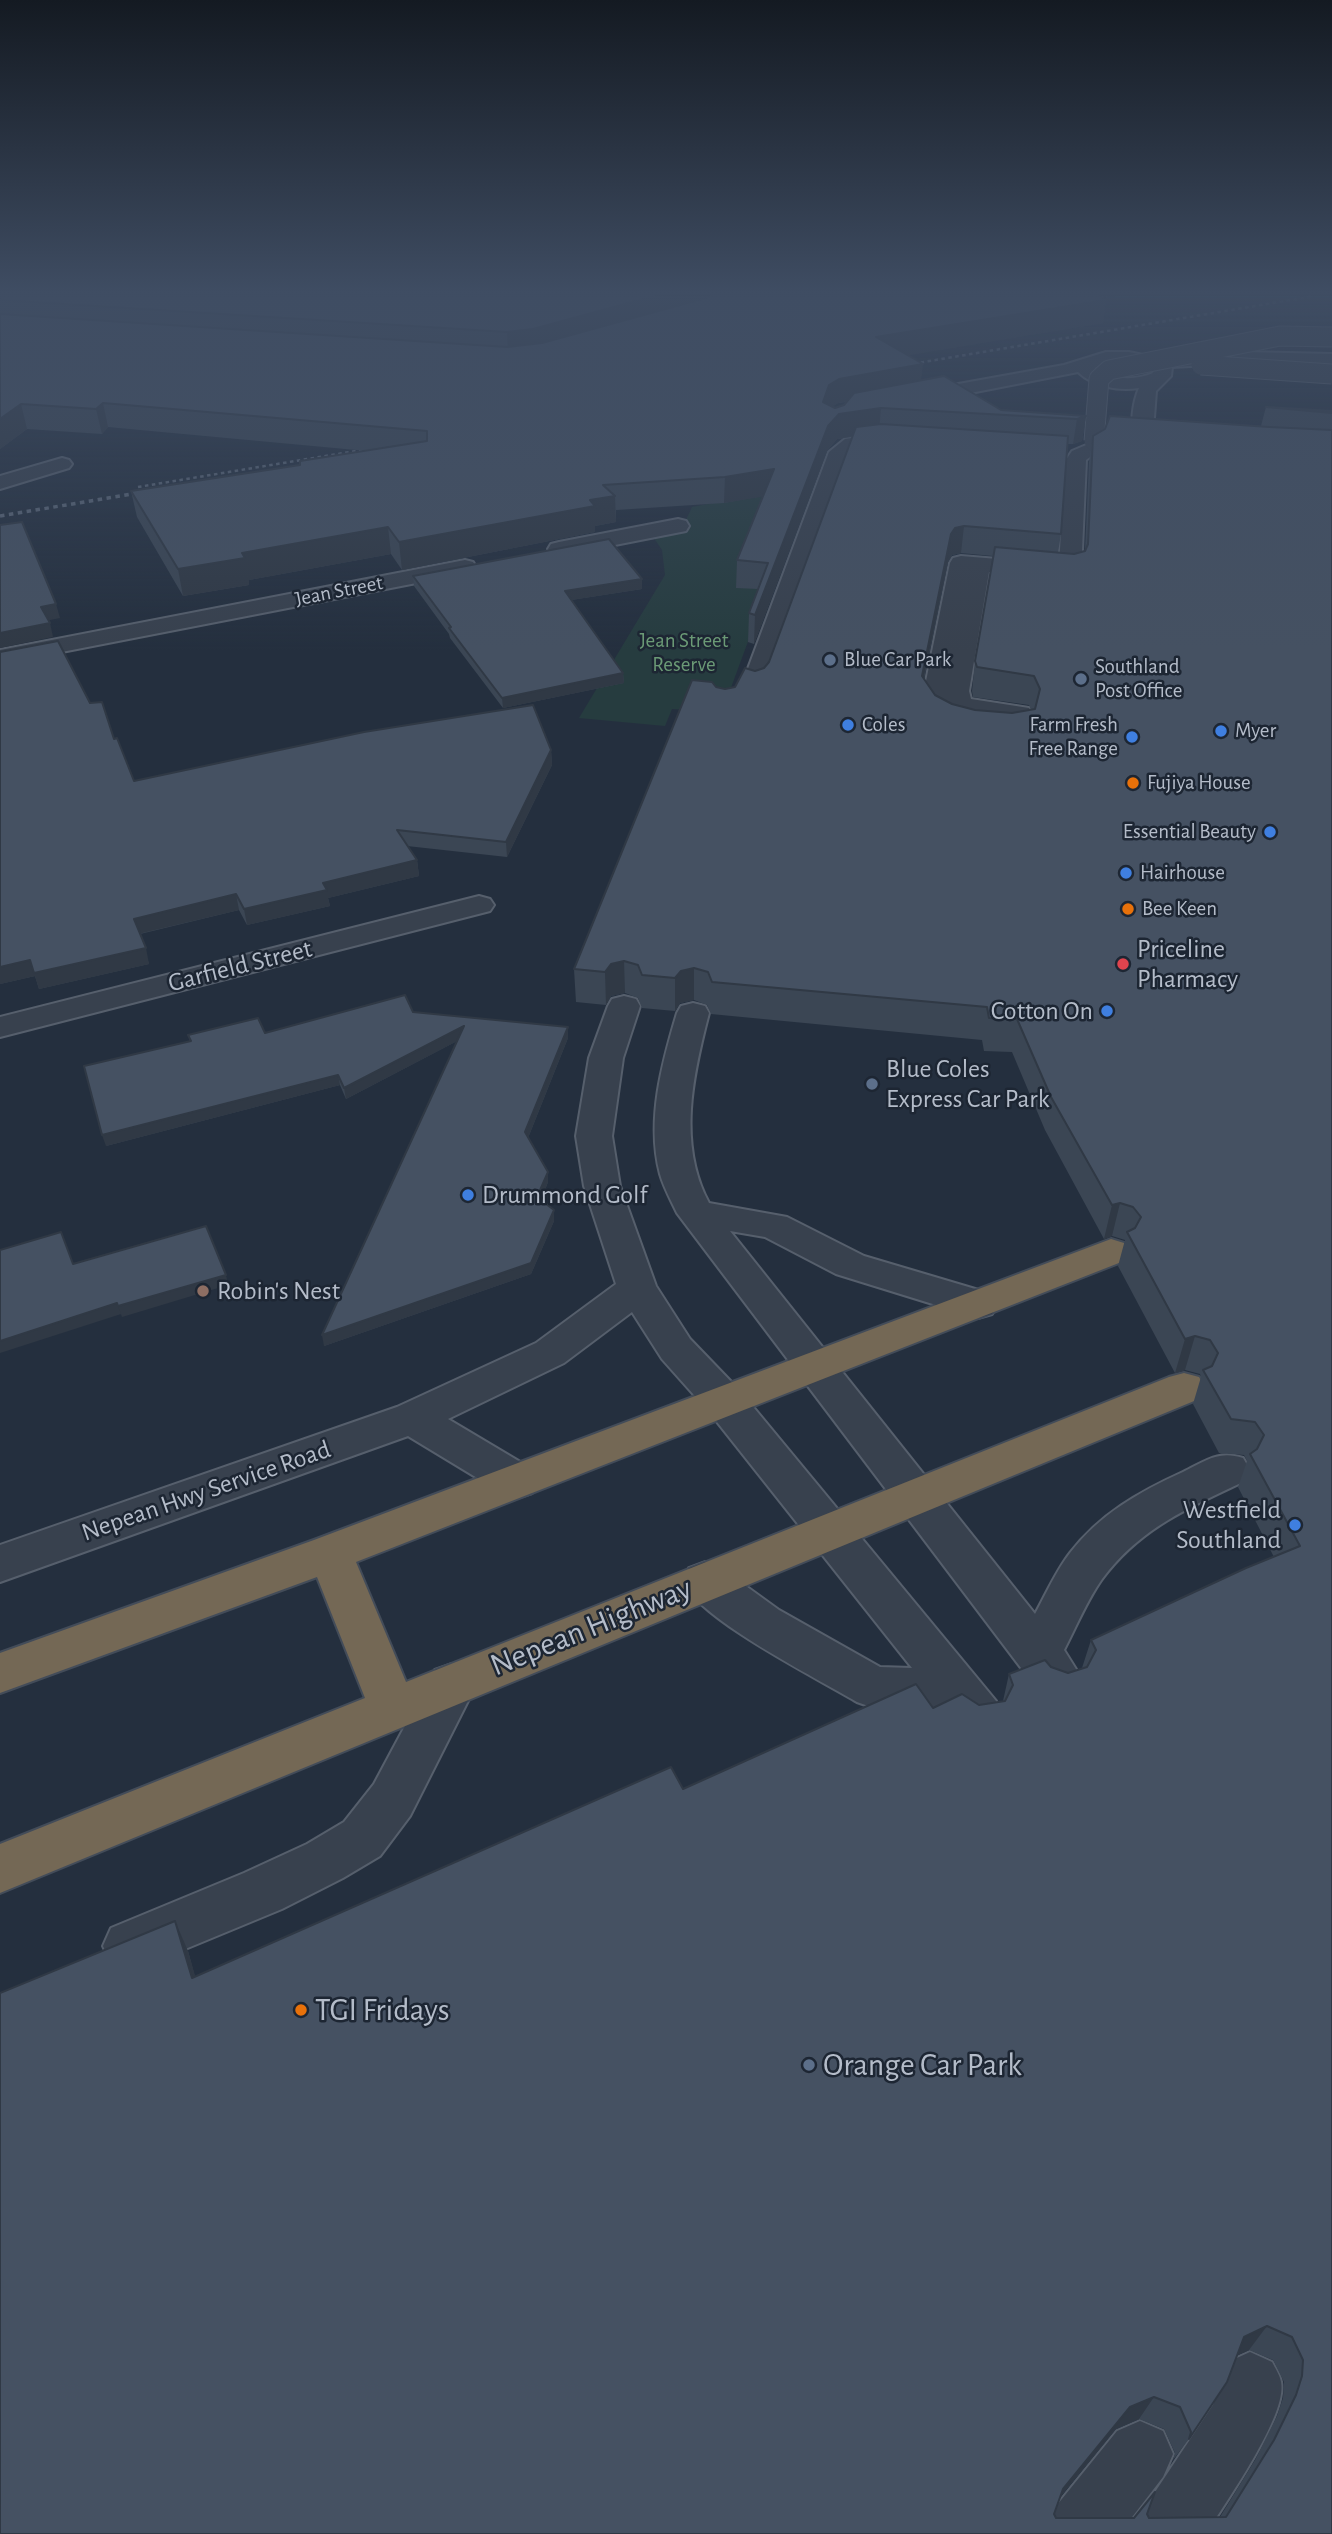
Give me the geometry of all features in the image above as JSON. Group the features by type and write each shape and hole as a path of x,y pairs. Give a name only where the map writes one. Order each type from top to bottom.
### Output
{"highway":[{"path":"0,1673 330,1553 1111,1252"},
{"name":"Nepean Highway","path":"0,1869 1184,1388"},
{"path":"330,1553 394,1710"}],"street":[{"path":"1020,723 963,715 944,719 934,706 968,572 1070,572 1074,470 1089,414"},
{"path":"1144,414 1144,433 1195,436"},
{"path":"787,588 752,693 787,588 843,448 866,441 925,444"},
{"path":"0,483 62,464"},
{"path":"543,552 678,526"},
{"name":"Jean Street","path":"0,657 488,563"},
{"name":"Garfield Street","path":"0,1027 479,905"},
{"path":"624,1006 606,1058 594,1136 602,1186 637,1288 676,1349 725,1402 967,1703 874,1687 763,1623 705,1581"},
{"path":"693,1013 677,1087 673,1143 684,1192 696,1213 1049,1668 1085,1567 1116,1532 1151,1506 1228,1470"},
{"path":"696,1213 774,1226 850,1265 978,1304"},
{"path":"412,1418 550,1353 637,1288"},
{"path":"412,1418 517,1481"},
{"name":"Nepean Hwy Service Road","path":"0,1564 412,1418"},
{"path":"88,1963 263,1891 325,1861 362,1839 392,1800 452,1685"},
{"path":"1167,2534 1241,2419 1250,2384"},
{"path":"1077,2534 1140,2454"}],"green space":[{"name":"Jean Street Reserve","path":"782,414 792,414 767,590 722,712 672,709 665,726 579,718 665,575 662,550 654,538 680,533 692,507 713,503"}],"building":[{"path":"233,414 839,414 828,426 755,615 749,613 768,563 737,560 774,469 725,477 603,485 615,496 590,500 595,506 399,542 388,527 242,553 245,558 178,569 131,491 300,465 300,461 427,441 427,431"},
{"path":"992,414 1086,416 1077,419"},
{"name":"Westfield Southland","path":"1110,416 1332,430 1332,2534 0,2534 0,1993 175,1921 192,1978 671,1767 683,1789 916,1684 933,1708 962,1694 979,1705 1005,1701 1013,1685 1009,1674 1045,1660 1051,1667 1068,1673 1087,1667 1096,1650 1091,1640 1300,1546 1250,1454 1257,1449 1264,1435 1255,1422 1231,1419 1203,1370 1212,1366 1218,1353 1210,1340 1195,1336 1185,1339 1127,1232 1135,1228 1141,1217 1133,1207 1120,1203 1112,1205 1051,1097 1017,1019 989,1018 987,1007 712,982 708,972 694,968 681,971 675,978 642,975 638,965 624,961 611,964 605,972 574,969 692,680 712,682 716,687 725,689 735,687 745,668 755,671 764,668 769,662 856,427 881,424 1068,436 1061,534 964,526 955,528 951,534 922,676 935,695 952,704 975,710 1012,713 1035,709 1040,689 1034,676 977,667 975,661 995,547 1074,554 1085,551 1088,544 1093,436 1105,429","holes":["1267,2326 1292,2337 1303,2360 1302,2376 1296,2395 1274,2440 1226,2517 1149,2518 1147,2514 1155,2492 1134,2518 1056,2518 1054,2514 1063,2489 1130,2407 1154,2397 1180,2407 1191,2432 1189,2439 1227,2382 1244,2337"]},
{"path":"22,522 56,604 41,607 50,623 0,633 0,525"},
{"path":"609,539 642,579 565,591 623,673 502,698 413,576"},
{"path":"58,641 90,703 102,702 114,739 117,738 134,781 364,732 533,705 551,750 506,842 397,830 417,860 323,883 327,890 244,909 236,894 134,919 146,948 34,973 30,960 0,967 0,652"},
{"path":"405,995 413,1012 568,1027 525,1132 548,1172 537,1197 554,1210 531,1263 322,1335 464,1026 344,1088 338,1075 102,1135 84,1066 191,1041 188,1035 258,1018 265,1033"},
{"path":"206,1226 226,1275 118,1306 117,1303 0,1341 0,1250 61,1232 73,1264"}],"railway":[{"path":"138,487 380,447"},
{"path":"0,516 150,491 146,492"}],"place":[{"name":"Blue Car Park","path":"830,660"},
{"name":"Southland Post Office","path":"1081,679"},
{"name":"Coles","path":"848,725"},
{"name":"Myer","path":"1221,731"},
{"name":"Farm Fresh Free Range","path":"1132,737"},
{"name":"Fujiya House","path":"1133,783"},
{"name":"Essential Beauty","path":"1270,832"},
{"name":"Hairhouse","path":"1126,873"},
{"name":"Bee Keen","path":"1128,909"},
{"name":"Priceline Pharmacy","path":"1123,964"},
{"name":"Cotton On","path":"1107,1011"},
{"name":"Blue Coles Express Car Park","path":"872,1084"},
{"name":"Drummond Golf","path":"468,1195"},
{"name":"Robin's Nest","path":"203,1291"},
{"name":"Westfield Southland","path":"1295,1525"},
{"name":"TGI Fridays","path":"301,2010"},
{"name":"Orange Car Park","path":"809,2065"}]}
